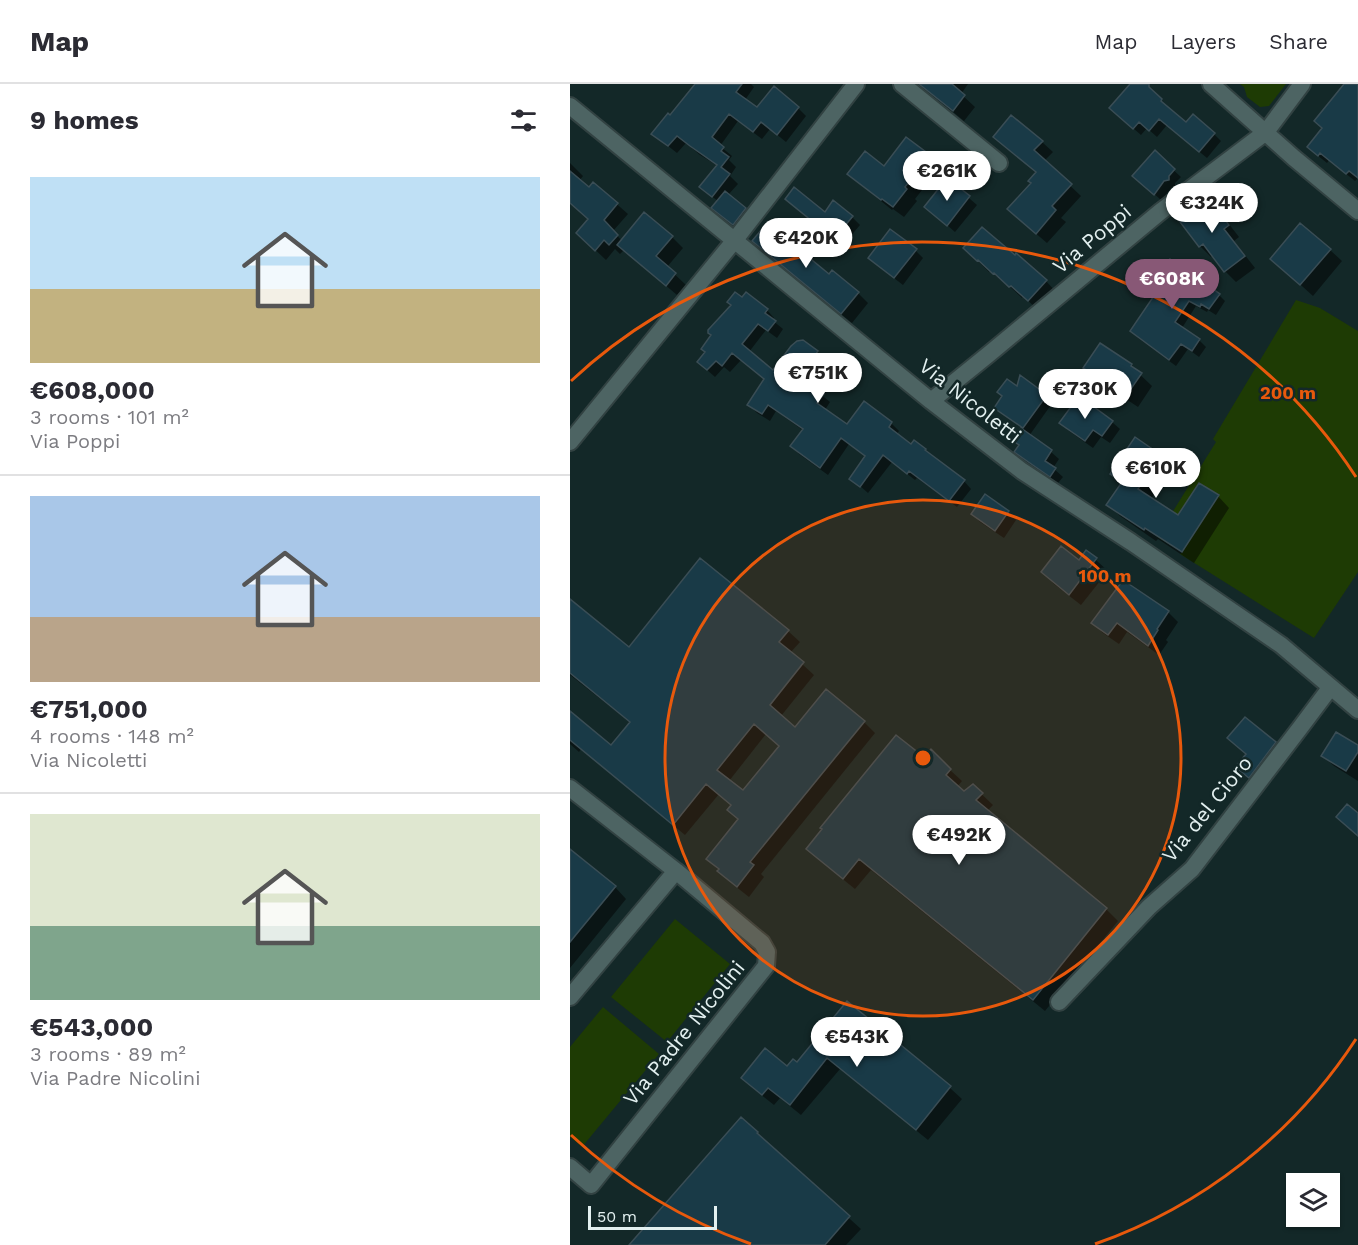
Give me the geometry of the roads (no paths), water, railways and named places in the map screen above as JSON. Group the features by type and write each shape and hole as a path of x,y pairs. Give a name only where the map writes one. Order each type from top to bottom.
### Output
{"street":[{"path":"570,442 734,240 856,84"},
{"path":"902,84 999,163"},
{"path":"1211,84 1358,211"},
{"name":"Via Poppi","path":"931,401 1160,212 1266,132 1302,84"},
{"name":"Via Nicoletti","path":"570,106 931,401 1022,471 1131,542 1281,645 1358,710"},
{"name":"Via del Cioro","path":"1059,1002 1149,907 1192,868 1330,688"},
{"name":"Via Padre Nicolini","path":"570,788 676,871 762,944 767,952 766,966 591,1185 570,1167"},
{"path":"570,996 676,871"}]}
